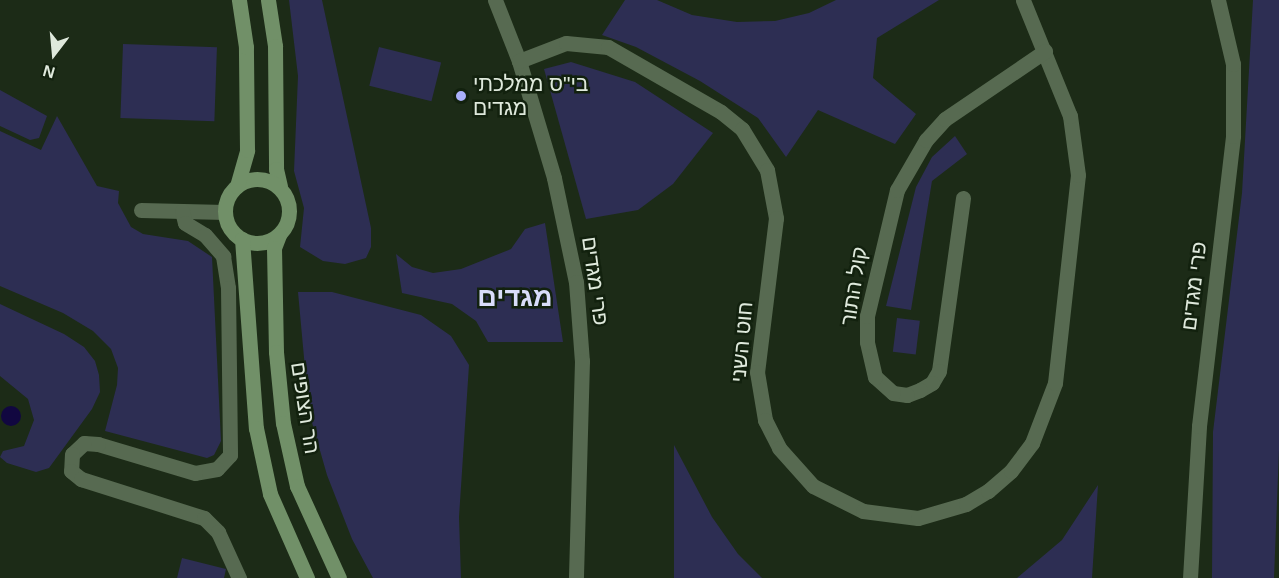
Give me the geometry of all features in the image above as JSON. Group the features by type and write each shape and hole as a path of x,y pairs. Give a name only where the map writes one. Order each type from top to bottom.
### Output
{"main road":[{"path":"237,186 246,150 246,47 239,0"},
{"path":"268,0 275,46 275,152 280,187 286,196 289,216 279,235 258,243 242,239 233,232 225,212 229,194 237,186 257,178 280,187"},
{"name":"הר הצופים","path":"279,235 274,248 276,352 284,423 297,486 339,578"},
{"path":"242,239 256,428 270,494 303,574"}],"street":[{"name":"פרי מגדים","path":"495,0 519,61 565,219 581,326 576,578"},
{"name":"חוט השני","path":"519,61 566,43 608,46 721,112 758,149 772,187 776,218 759,344 759,396 779,448 805,478 838,502 885,516 941,513 988,491 1011,471 1032,443 1055,382 1078,175 1070,116 1023,0"},
{"name":"פרי מגדים","path":"1190,578 1199,426 1233,136 1233,64 1218,0"},
{"name":"קול התור","path":"963,198 939,371 932,383 920,390 907,395 893,393 875,377 867,316 897,190 926,140 945,119 1045,51"},
{"path":"141,210 225,212"},
{"path":"182,210 185,223 205,235 223,256 228,288 230,455 217,469 195,473 98,444 84,443 72,454 71,471 81,479 204,518 218,532 239,578"}],"shaded area":[{"path":"289,0 322,0 371,228 371,247 366,258 345,264 323,261 300,247 304,208 294,171 298,76"},
{"path":"625,0 657,0 692,15 737,22 775,21 809,13 836,0 939,0 877,38 873,78 916,114 895,144 818,110 786,157 758,118 700,81 636,47 602,35"},
{"path":"1253,0 1279,0 1279,450 1274,578 1212,578 1213,432 1242,193"},
{"path":"123,44 217,47 214,121 120,118"},
{"path":"379,47 441,62 431,101 369,86"},
{"path":"571,62 635,82 713,133 673,184 638,210 586,219 544,69"},
{"path":"0,90 47,116 39,138 30,140 0,126"},
{"path":"57,116 97,186 119,191 118,203 131,227 143,234 188,241 212,257 221,441 214,455 207,458 105,431 117,385 118,368 111,349 93,331 63,313 0,286 0,131 41,150"},
{"path":"955,136 967,154 932,181 911,310 886,306 916,187 932,157"},
{"path":"545,223 563,342 488,342 476,321 452,304 402,293 396,254 412,267 433,273 461,269 511,249 525,229"},
{"path":"298,292 332,292 421,315 451,336 469,365 459,517 461,578 373,578 352,539 327,475 309,412"},
{"path":"0,304 64,334 84,347 95,361 99,375 100,392 92,409 49,468 36,472 7,463 0,457 3,451 24,446 34,420 28,399 0,376"},
{"path":"897,318 920,321 916,355 893,352"},
{"path":"11,406 18,409 21,416 18,423 11,426 4,423 1,416 4,409"},
{"path":"674,445 712,517 738,554 762,578 674,578"},
{"path":"1098,485 1092,578 1017,578 1062,540"},
{"path":"182,558 226,569 224,578 177,578"}],"place":[{"name":"בי\"ס ממלכתי מגדים","path":"461,96"}],"district":[{"name":"מגדים","path":"515,298"}]}
